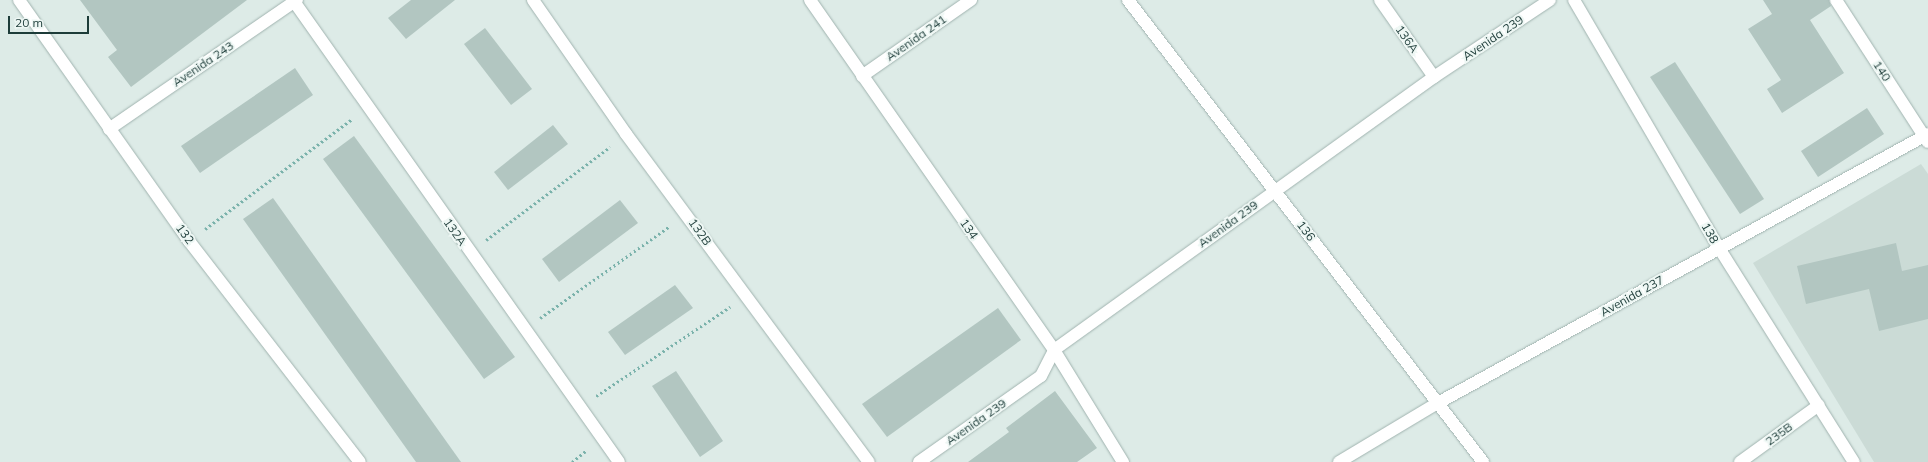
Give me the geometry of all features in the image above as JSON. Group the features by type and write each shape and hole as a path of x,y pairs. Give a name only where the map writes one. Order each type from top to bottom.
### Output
{"street":[{"name":"132","path":"19,0 189,240 360,462"},
{"name":"132B","path":"533,0 626,134 687,214 746,297 869,462"},
{"name":"134","path":"810,0 1054,350 1123,462"},
{"name":"Avenida 241","path":"862,76 971,0"},
{"name":"136","path":"1128,0 1275,190 1436,404 1483,462"},
{"name":"136A","path":"1380,0 1434,77"},
{"name":"Avenida 239","path":"919,462 1042,376 1054,350 1434,77 1550,0"},
{"name":"138","path":"1574,0 1719,248 1854,462"},
{"name":"140","path":"1836,0 1927,137"},
{"name":"Avenida 243","path":"109,129 295,1"},
{"name":"132A","path":"295,1 469,253 525,328 619,462"},
{"name":"Avenida 237","path":"1339,462 1436,404 1719,248 1927,137"},
{"name":"235B","path":"1740,462 1818,405"}],"path":[{"path":"189,240 368,107"},
{"path":"469,253 626,134"},
{"path":"525,328 687,214"},
{"path":"579,407 746,297"}],"shaded area":[{"path":"1921,164 1928,174 1928,462 1874,462 1753,263"}],"building":[{"path":"80,0 247,0 131,87 108,57 117,50"},
{"path":"411,0 455,0 406,39 388,18"},
{"path":"1763,0 1829,0 1831,6 1810,20 1844,73 1782,113 1767,89 1781,80 1748,29 1772,14"},
{"path":"485,28 532,89 511,105 464,44"},
{"path":"1675,62 1764,199 1740,214 1650,77"},
{"path":"295,68 313,95 200,173 181,146"},
{"path":"1867,108 1884,134 1818,177 1801,151"},
{"path":"553,125 568,144 508,190 494,172"},
{"path":"354,136 515,357 484,379 323,159"},
{"path":"273,198 461,462 416,462 243,219"},
{"path":"620,200 638,223 559,282 542,259"},
{"path":"1896,243 1902,271 1928,265 1928,319 1879,331 1869,289 1806,304 1797,266"},
{"path":"675,285 693,308 625,355 608,332"},
{"path":"998,308 1021,340 887,437 862,404"},
{"path":"676,371 723,441 700,457 652,386"},
{"path":"1055,391 1097,448 1077,462 968,462 1009,432 1006,428"}]}
